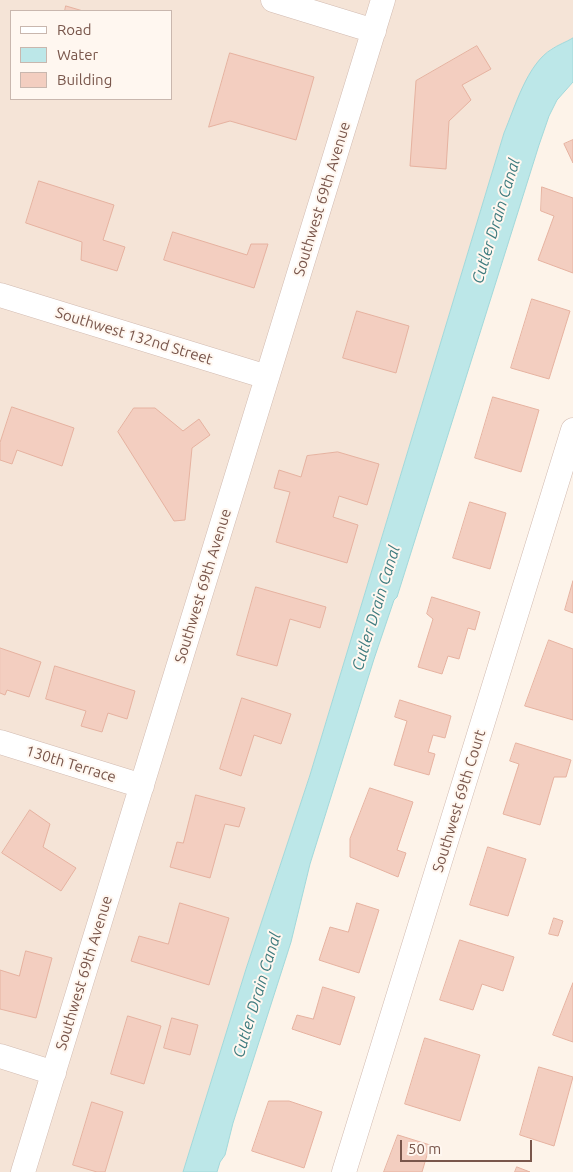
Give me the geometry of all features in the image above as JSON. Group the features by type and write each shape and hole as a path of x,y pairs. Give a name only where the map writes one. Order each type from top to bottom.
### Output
{"street":[{"path":"273,0 374,32"},
{"name":"Southwest 69th Avenue","path":"23,1172 383,0"},
{"name":"Southwest 132nd Street","path":"0,295 267,377"},
{"name":"Southwest 69th Court","path":"344,1172 573,430"},
{"name":"130th Terrace","path":"0,742 142,786"},
{"path":"0,1056 54,1073"}],"shaded area":[{"path":"0,0 573,0 573,38 551,49 531,72 504,133 310,775 246,969 183,1172 0,1172"}],"water":[{"name":"Cutler Drain Canal","path":"573,38 573,82 557,100 539,145 397,597 394,600 374,659 310,864 291,942 233,1123 225,1155 220,1162 217,1172 183,1172 246,969 310,775 504,133 517,99 536,65 552,49"}],"building":[{"path":"66,6 80,10 65,10"},
{"path":"477,46 491,69 462,85 471,100 449,121 446,169 410,166 416,81"},
{"path":"230,53 314,77 296,140 230,121 209,127"},
{"path":"573,140 573,163 564,144"},
{"path":"39,181 114,205 103,240 125,247 117,271 81,260 82,242 26,223"},
{"path":"542,187 573,198 573,273 538,260 554,216 541,211"},
{"path":"173,232 247,255 251,244 268,244 254,288 164,260"},
{"path":"532,299 570,311 549,379 511,368"},
{"path":"357,311 409,326 396,373 343,358"},
{"path":"493,397 539,410 521,472 475,458"},
{"path":"12,407 74,428 62,466 17,450 12,464 0,460 0,443"},
{"path":"134,408 155,408 183,431 199,419 210,435 192,448 185,520 174,521 118,432"},
{"path":"338,452 379,464 367,505 339,496 333,517 358,525 347,563 276,542 290,492 274,488 279,470 301,477 307,456"},
{"path":"470,502 506,513 490,569 453,558"},
{"path":"573,581 573,613 565,610"},
{"path":"256,587 326,607 320,628 290,619 277,666 237,655"},
{"path":"432,597 480,612 475,630 468,628 459,659 448,656 442,674 418,667 433,619 427,614"},
{"path":"549,640 573,649 573,720 525,706"},
{"path":"0,648 41,662 29,697 7,690 5,695 0,693"},
{"path":"55,666 135,691 127,719 108,713 102,732 81,726 86,711 46,699"},
{"path":"242,698 291,714 281,744 254,735 241,776 220,769"},
{"path":"400,700 451,716 445,738 433,735 428,752 435,754 429,775 394,765 407,721 395,717"},
{"path":"516,743 571,760 566,777 554,777 540,825 503,814 519,764 510,761"},
{"path":"370,788 413,802 397,850 406,853 398,877 350,857 350,839"},
{"path":"196,795 245,808 239,827 225,824 210,878 170,867 177,842 183,843"},
{"path":"30,810 50,824 43,847 76,868 61,891 2,853"},
{"path":"488,847 526,859 508,916 470,905"},
{"path":"180,903 229,918 209,985 131,961 139,936 168,944"},
{"path":"357,903 379,910 359,973 319,960 330,927 348,932"},
{"path":"554,918 563,921 558,936 549,934"},
{"path":"460,940 514,957 503,991 482,984 473,1010 440,1000"},
{"path":"26,951 52,958 36,1018 0,1009 0,970 19,976"},
{"path":"573,983 573,1042 553,1035"},
{"path":"323,987 355,997 340,1045 292,1029 297,1015 313,1019"},
{"path":"128,1016 161,1026 144,1084 111,1074"},
{"path":"172,1018 198,1025 190,1055 164,1048"},
{"path":"425,1038 480,1055 460,1121 405,1104"},
{"path":"539,1067 573,1077 554,1146 520,1135"},
{"path":"269,1101 289,1101 322,1112 304,1168 252,1151"},
{"path":"92,1102 123,1112 105,1172 97,1172 73,1165"},
{"path":"398,1135 430,1145 422,1172 384,1172"},
{"path":"517,1167 530,1172 515,1172"}]}
